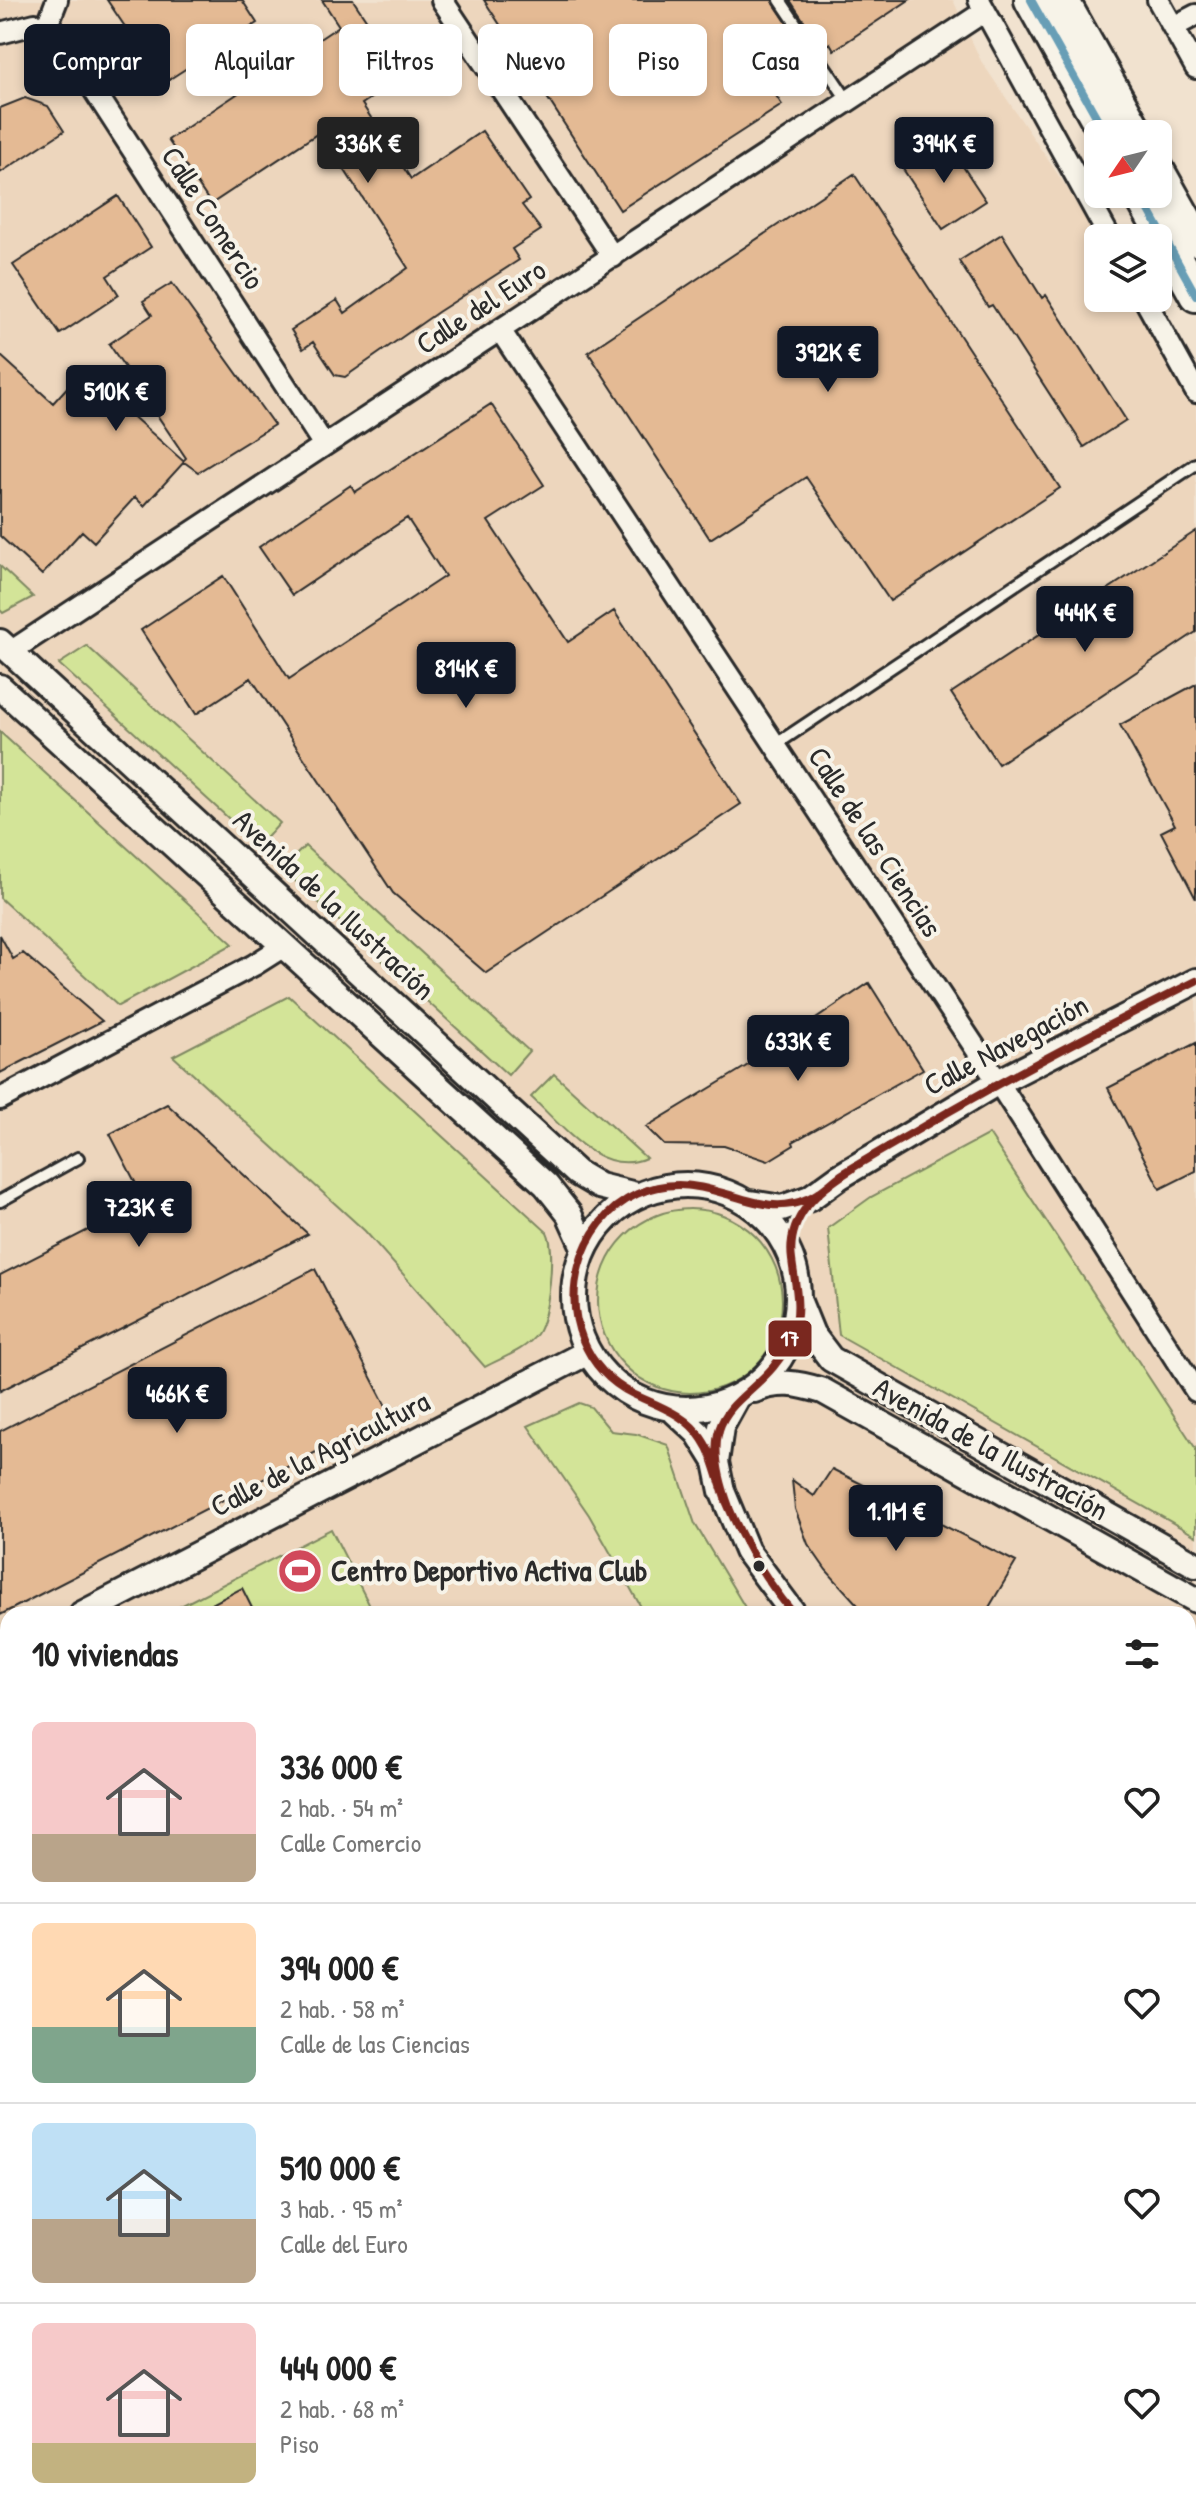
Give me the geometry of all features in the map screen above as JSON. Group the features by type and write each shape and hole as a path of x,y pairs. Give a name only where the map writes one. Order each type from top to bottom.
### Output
{"main road":[{"path":"1031,0 1098,120"},
{"path":"1062,0 1129,120"},
{"path":"1172,196 1196,239"},
{"path":"1148,208 1196,295"}],"street":[{"path":"48,24 57,0"},
{"path":"442,0 613,257"},
{"path":"1158,0 1196,68"},
{"path":"982,6 1102,224"},
{"name":"Calle del Euro","path":"5,647 613,257 848,101 982,6"},
{"path":"1173,27 1196,15"},
{"path":"0,33 24,27"},
{"name":"Calle Comercio","path":"98,96 324,445"},
{"path":"1152,312 1196,392"},
{"name":"Calle de las Ciencias","path":"500,330 998,1082 1196,1391"},
{"name":"Avenida de la Ilustración","path":"5,647 577,1173 599,1186 636,1195"},
{"name":"Avenida de la Ilustración","path":"0,687 546,1185 569,1214 584,1247"},
{"path":"0,1099 254,965 284,946"},
{"name":"Calle Navegación","path":"750,1203 782,1208 810,1198 839,1177 998,1082 1196,981"},
{"path":"742,1395 704,1408 672,1409 638,1399 607,1377 588,1352 573,1306 577,1267 584,1247 606,1217 636,1195 679,1184 716,1188 750,1203 773,1225 791,1256"},
{"path":"788,1606 747,1551 722,1491 716,1462 721,1427 742,1395 767,1375 787,1347 799,1302 791,1256 795,1224 810,1198"},
{"name":"Avenida de la Ilustración","path":"799,1302 812,1334 831,1359 1196,1565"},
{"name":"Calle de la Agricultura","path":"97,1606 588,1352"},
{"name":"Avenida de la Ilustración","path":"742,1395 775,1382 798,1383 823,1391 1196,1600"},
{"path":"672,1409 698,1433 716,1462"}],"lane":[{"path":"780,0 848,101"},
{"path":"775,745 1196,464"},
{"path":"0,1201 78,1158"}],"shaded area":[{"path":"0,0 953,0 981,61 1092,224 1084,224 1084,312 1151,312 1196,378 1196,1606 0,1606"}],"green space":[{"path":"0,566 33,597 3,613 0,610"},
{"path":"87,646 280,823 259,846 59,664"},
{"path":"0,732 233,944 118,1006 0,898"},
{"path":"305,846 529,1051 508,1075 282,869"},
{"path":"289,996 547,1232 551,1267 545,1313 537,1334 520,1349 485,1367 365,1231 173,1056"},
{"path":"554,1074 646,1158 629,1162 613,1161 583,1146 569,1134 531,1097"},
{"path":"989,1134 1196,1449 1196,1536 839,1335 828,1228 871,1197"},
{"path":"690,1209 725,1216 755,1236 775,1266 782,1301 775,1336 755,1366 725,1386 690,1393 655,1386 625,1366 605,1336 598,1301 605,1266 625,1236 655,1216"},
{"path":"579,1403 591,1407 611,1431 636,1434 668,1445 695,1524 744,1606 640,1606 589,1515 528,1426"},
{"name":"Centro Deportivo Activa Club","path":"331,1529 370,1606 181,1606"}],"building":[{"path":"107,0 242,0 257,23 186,24 186,69 170,79 170,24 123,24"},
{"path":"322,0 353,0 369,24 339,26"},
{"path":"484,0 772,0 788,24 723,24 723,96 776,96 782,105 620,210 546,96 593,96 593,24 500,24"},
{"path":"790,0 909,0 834,50 830,43 827,45 827,24 806,24"},
{"path":"339,26 339,96 374,96 362,104 411,179 482,131 529,200 522,205 541,230 512,249 519,260 345,377 335,375 313,342 303,349 291,330 337,300 345,313 408,268 320,132 211,204 168,140 234,96 323,96 323,37"},
{"path":"25,98 48,106 64,131 0,173 0,108"},
{"path":"946,141 986,201 943,229 903,169"},
{"path":"854,174 1060,488 890,601 806,477 710,539 588,352"},
{"path":"118,196 151,247 107,276 119,295 60,334 13,265"},
{"path":"1002,234 1042,298 1046,295 1126,420 1084,447 992,305 988,307 959,261"},
{"path":"172,283 274,425 198,472 184,462 144,506 135,497 94,542 82,531 42,575 0,536 0,355 53,403 82,371 183,461 186,458 109,344 152,315 143,301"},
{"path":"491,404 544,485 488,521 568,642 614,611 741,804 486,973 393,893 251,678 196,714 141,630 223,576 289,679 445,576 407,518 292,595 259,547 351,485 355,492"},
{"path":"1196,531 1196,632 998,764 951,693"},
{"path":"1196,684 1196,899 1161,832 1175,825 1120,725"},
{"path":"0,935 13,959 23,953 102,1021 0,1073"},
{"path":"869,983 923,1069 793,1142 794,1145 768,1161 724,1146 664,1145 646,1127 745,1067"},
{"path":"1196,1043 1196,1171 1160,1189 1108,1088"},
{"path":"167,1104 308,1234 0,1391 0,1275 145,1201 110,1134"},
{"path":"315,1269 390,1414 17,1606 0,1606 0,1431"},
{"path":"832,1469 1016,1562 990,1606 859,1606 826,1570 808,1544 795,1509 792,1480 814,1496"},
{"path":"242,1588 251,1606 208,1606"}],"transit line":[{"path":"1031,0 1098,120"},
{"path":"1148,208 1196,295"},
{"name":"17","path":"788,1606 747,1546 726,1501 710,1454 695,1430 671,1412 616,1384 591,1356 577,1322 575,1285 579,1266 593,1233 626,1200 662,1186 685,1185 767,1204 787,1205 807,1199 841,1175 957,1107 1196,981"},
{"name":"17","path":"729,1507 718,1469 717,1441 723,1421 734,1405 780,1358 793,1333 797,1306 791,1245 799,1218 816,1196 852,1169"}],"place":[{"name":"Centro Deportivo Activa Club","path":"300,1571"}]}
